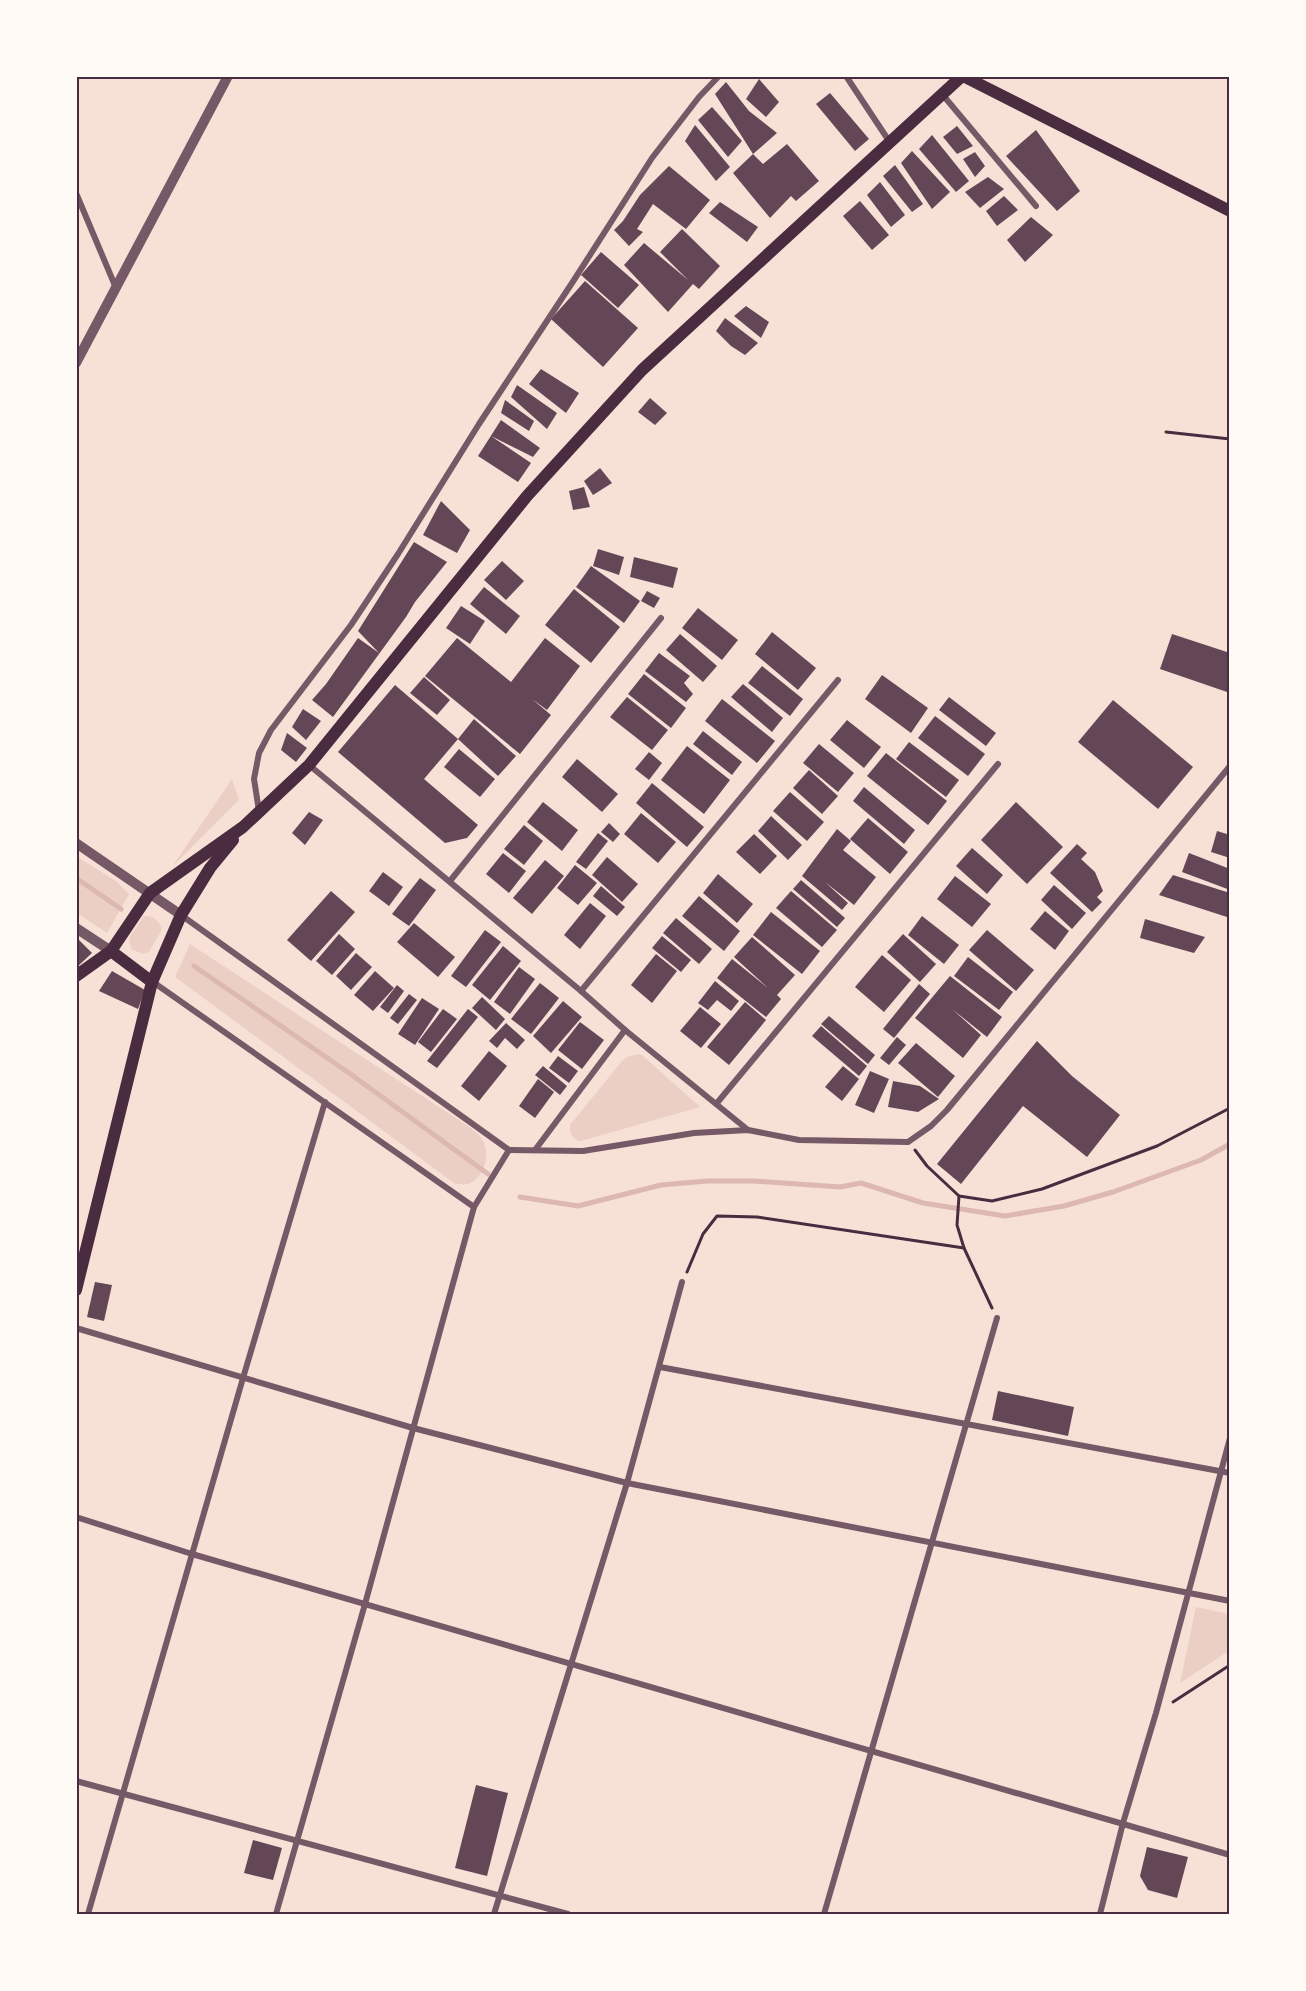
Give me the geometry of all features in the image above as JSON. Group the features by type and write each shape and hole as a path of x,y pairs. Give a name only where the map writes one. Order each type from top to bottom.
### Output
{"main road":[{"path":"76,976 115,946 148,897 243,827 309,765 527,496 642,370 963,76 1230,211"},
{"path":"76,1290 152,982 181,915 210,868 243,827"},
{"path":"115,946 152,982"}],"street":[{"path":"76,363 228,76"},
{"path":"259,812 254,779 260,753 271,730 351,625 398,555 478,424 652,158 719,76"},
{"path":"846,76 890,141"},
{"path":"942,93 1036,206"},
{"path":"76,193 116,289"},
{"path":"450,881 661,618"},
{"path":"581,991 838,680"},
{"path":"717,1103 998,764"},
{"path":"309,765 748,1130"},
{"path":"76,843 148,897 181,915 509,1150 583,1151 694,1133 748,1130 799,1140 908,1142 931,1126 947,1110 1230,766"},
{"path":"76,928 115,946"},
{"path":"152,982 474,1208"},
{"path":"535,1150 625,1030"},
{"path":"88,1914 324,1102"},
{"path":"276,1914 365,1604 474,1208 509,1150"},
{"path":"494,1914 627,1483 682,1282"},
{"path":"824,1914 870,1749 997,1318"},
{"path":"76,1328 413,1428 627,1483 1230,1601"},
{"path":"660,1367 1230,1473"},
{"path":"1100,1914 1230,1438"},
{"path":"76,1516 192,1554 1230,1855"},
{"path":"76,1781 568,1914"}],"path":[{"path":"1166,432 1230,439"},
{"path":"908,1142 927,1166 959,1196 992,1201 1042,1189 1157,1146 1230,1108"},
{"path":"959,1196 957,1226 964,1248 997,1318"},
{"path":"682,1282 703,1234 717,1216 757,1217 964,1248"},
{"path":"1156,1713 1230,1665"}],"shaded area":[{"path":"232,779 239,800 172,867"},
{"path":"76,856 116,881 129,894 107,933 77,913"},
{"path":"144,916 156,919 162,929 149,952 143,954 131,949 129,938"},
{"path":"190,944 468,1126 479,1135 485,1144 485,1164 479,1177 468,1184 454,1183 175,977"},
{"path":"638,1054 642,1055 700,1107 581,1141 575,1139 571,1134 570,1125 622,1061"},
{"path":"1196,1607 1229,1614 1229,1651 1180,1683"}],"building":[{"path":"759,79 779,102 766,117 746,99"},
{"path":"726,82 749,111 777,133 753,154 715,94"},
{"path":"830,93 869,139 855,151 816,104"},
{"path":"712,107 742,141 728,157 698,120"},
{"path":"695,125 730,167 716,181 685,141"},
{"path":"957,126 973,146 957,154 943,137"},
{"path":"1036,130 1080,191 1057,211 1006,156"},
{"path":"932,135 969,181 956,192 919,149"},
{"path":"787,144 819,181 796,201 791,196 770,218 733,173 753,154 763,164"},
{"path":"912,151 950,192 932,209 901,163"},
{"path":"975,152 985,166 975,177 963,159"},
{"path":"895,165 923,204 912,212 883,176"},
{"path":"669,166 710,200 686,229 653,204 637,229 643,232 629,246 614,230 623,221 640,195"},
{"path":"988,177 1004,189 980,208 965,192"},
{"path":"880,182 905,215 891,227 867,195"},
{"path":"1004,196 1018,210 997,226 986,211"},
{"path":"860,201 889,235 872,250 843,216"},
{"path":"720,202 758,227 747,242 709,213"},
{"path":"1031,217 1053,235 1025,262 1007,240"},
{"path":"682,229 720,266 699,289 693,284 668,312 624,265 644,243 688,280 660,252"},
{"path":"601,252 639,285 618,308 581,275"},
{"path":"585,281 638,328 603,367 551,319"},
{"path":"746,306 769,322 761,338 734,316"},
{"path":"725,318 758,343 745,355 731,346 716,331"},
{"path":"541,369 579,393 566,413 529,384"},
{"path":"517,385 557,413 547,429 511,397"},
{"path":"650,398 667,413 655,425 638,412"},
{"path":"505,400 534,421 529,431 501,413"},
{"path":"501,420 540,448 533,457 491,436 531,463 518,482 478,456"},
{"path":"600,468 612,483 593,495 584,481"},
{"path":"584,487 590,507 573,510 569,491"},
{"path":"441,501 470,530 457,553 423,535"},
{"path":"414,542 447,562 415,602 406,617 333,717 312,700 358,638 379,653 358,631"},
{"path":"598,549 624,557 619,575 593,566"},
{"path":"634,557 678,568 673,588 630,577"},
{"path":"502,561 524,581 506,600 484,580"},
{"path":"591,566 640,601 624,623 576,587"},
{"path":"484,587 520,616 506,634 470,604"},
{"path":"574,589 620,627 591,663 545,625"},
{"path":"647,591 660,598 654,608 641,601"},
{"path":"461,606 485,621 470,644 446,628"},
{"path":"698,608 738,640 722,660 682,628"},
{"path":"772,632 816,668 798,690 755,654"},
{"path":"680,634 717,666 703,682 666,650"},
{"path":"1172,634 1230,653 1230,693 1160,669"},
{"path":"457,638 511,682 545,638 580,666 547,710 532,699 551,715 520,754 425,676"},
{"path":"659,653 690,676 684,683 693,694 686,702 645,671"},
{"path":"762,666 803,699 790,716 748,683"},
{"path":"644,674 686,708 671,728 628,694"},
{"path":"882,675 928,708 911,733 865,699"},
{"path":"424,677 450,700 437,715 410,693"},
{"path":"743,684 783,718 772,732 731,697"},
{"path":"395,685 458,739 424,779 478,825 467,838 445,843 338,752"},
{"path":"627,697 668,730 652,750 610,717"},
{"path":"949,697 996,733 986,746 939,710"},
{"path":"722,699 775,741 757,763 705,721"},
{"path":"1113,700 1193,767 1158,809 1078,742"},
{"path":"303,709 321,721 306,740 292,727"},
{"path":"935,716 985,754 968,776 918,738"},
{"path":"474,719 516,756 498,776 458,739"},
{"path":"847,720 881,747 864,768 830,740"},
{"path":"703,731 742,762 732,775 693,744"},
{"path":"287,733 307,748 296,762 281,750"},
{"path":"909,742 959,780 946,797 896,759"},
{"path":"819,744 854,773 838,792 803,763"},
{"path":"687,746 730,780 704,814 661,780"},
{"path":"459,749 495,779 480,797 444,767"},
{"path":"649,752 662,763 649,780 635,769"},
{"path":"886,753 947,801 928,825 867,776"},
{"path":"577,759 618,794 602,812 562,777"},
{"path":"809,770 838,796 822,814 793,788"},
{"path":"652,783 704,827 687,847 636,803"},
{"path":"864,787 915,830 904,844 853,801"},
{"path":"790,792 824,822 807,841 773,811"},
{"path":"543,802 578,830 562,851 527,822"},
{"path":"1016,802 1063,847 1027,884 981,840"},
{"path":"309,812 323,820 305,845 292,833"},
{"path":"641,813 676,842 658,863 624,834"},
{"path":"771,816 802,845 788,860 758,831"},
{"path":"868,818 908,852 890,874 850,839"},
{"path":"609,823 620,834 613,842 601,832"},
{"path":"524,825 543,841 524,865 504,849"},
{"path":"837,829 851,841 843,850 876,877 854,905 825,882 848,903 842,910 802,876"},
{"path":"1217,831 1230,835 1230,858 1211,852"},
{"path":"598,833 608,841 586,869 576,862"},
{"path":"754,834 777,856 760,874 736,852"},
{"path":"1077,844 1087,853 1081,859 1095,872 1103,891 1097,897 1102,902 1092,912 1050,873"},
{"path":"972,848 1003,875 987,894 956,866"},
{"path":"503,853 526,871 509,893 486,874"},
{"path":"1189,853 1230,869 1230,890 1182,872"},
{"path":"607,857 638,884 622,902 592,875"},
{"path":"545,860 564,876 532,914 513,898"},
{"path":"575,865 597,883 578,905 557,888"},
{"path":"383,872 403,887 389,906 369,891"},
{"path":"718,874 753,904 737,923 703,893"},
{"path":"1173,875 1230,893 1230,918 1159,895"},
{"path":"955,876 991,904 972,927 937,899"},
{"path":"420,878 436,890 409,926 392,914"},
{"path":"801,880 845,918 837,927 793,889"},
{"path":"1054,885 1086,913 1072,929 1041,900"},
{"path":"601,886 625,907 617,916 593,896"},
{"path":"331,891 355,912 311,961 287,940"},
{"path":"791,891 837,930 822,947 776,908"},
{"path":"699,896 740,931 724,951 682,916"},
{"path":"590,903 606,916 580,949 564,935"},
{"path":"1045,911 1069,931 1055,950 1030,929"},
{"path":"771,912 820,951 802,974 753,935"},
{"path":"922,916 959,945 944,964 908,935"},
{"path":"676,918 712,949 699,964 663,933"},
{"path":"1145,919 1205,937 1194,953 1140,938"},
{"path":"414,923 455,957 438,977 397,942"},
{"path":"485,930 501,942 466,987 451,976"},
{"path":"987,930 1034,970 1016,991 969,950"},
{"path":"339,934 355,949 332,975 316,961"},
{"path":"903,934 936,964 920,982 887,952"},
{"path":"662,936 691,960 681,972 652,948"},
{"path":"76,937 92,953 76,968"},
{"path":"752,937 795,975 777,995 781,999 766,1017 717,978 732,959 768,988 734,957"},
{"path":"503,946 521,961 490,1000 472,985"},
{"path":"356,953 372,967 351,990 336,976"},
{"path":"656,954 677,971 652,1003 631,985"},
{"path":"882,955 911,980 884,1012 855,987"},
{"path":"968,957 1013,992 999,1010 954,976"},
{"path":"519,967 535,979 510,1014 494,1002"},
{"path":"112,971 145,990 138,1009 99,991"},
{"path":"375,971 394,988 373,1011 354,995"},
{"path":"950,976 1002,1017 987,1037 952,1009 981,1035 963,1058 915,1018"},
{"path":"715,981 739,1001 731,1011 717,1000 708,1010 698,1003"},
{"path":"540,983 559,998 531,1034 511,1019"},
{"path":"919,984 930,994 894,1038 883,1029"},
{"path":"397,985 404,991 388,1013 380,1007"},
{"path":"409,994 417,1000 398,1024 390,1018"},
{"path":"482,997 505,1019 496,1030 472,1008"},
{"path":"422,998 439,1009 415,1045 398,1034"},
{"path":"563,1001 582,1017 551,1053 533,1036"},
{"path":"745,1002 766,1020 729,1065 707,1047"},
{"path":"700,1007 721,1024 701,1048 680,1031"},
{"path":"443,1009 457,1019 431,1052 418,1042"},
{"path":"468,1009 478,1017 437,1068 427,1061"},
{"path":"829,1016 875,1055 868,1064 821,1024"},
{"path":"580,1022 604,1040 582,1069 558,1050"},
{"path":"506,1023 525,1040 517,1049 505,1038 497,1048 489,1041"},
{"path":"821,1026 867,1066 859,1076 812,1036"},
{"path":"897,1037 906,1045 889,1065 880,1058"},
{"path":"1037,1041 1072,1076 1120,1115 1087,1157 1023,1106 961,1184 937,1164"},
{"path":"916,1043 955,1076 938,1097 898,1063"},
{"path":"489,1051 507,1066 479,1101 461,1086"},
{"path":"558,1056 578,1071 569,1083 549,1068"},
{"path":"543,1066 567,1086 560,1095 535,1075"},
{"path":"843,1066 859,1079 842,1101 825,1087"},
{"path":"870,1071 889,1079 874,1113 855,1105"},
{"path":"538,1079 554,1092 535,1118 519,1106"},
{"path":"893,1081 920,1086 939,1099 918,1112 888,1107"},
{"path":"95,1282 112,1285 104,1321 87,1317"},
{"path":"998,1391 1074,1407 1068,1436 992,1420"},
{"path":"476,1785 508,1793 487,1876 455,1868"},
{"path":"253,1840 282,1848 273,1880 244,1873"},
{"path":"1147,1847 1188,1857 1177,1898 1148,1890 1140,1876"}],"waterway":[{"path":"76,878 121,909"},
{"path":"194,966 349,1073 488,1174"},
{"path":"520,1197 578,1206 661,1185 707,1181 754,1181 840,1187 861,1183 923,1203 1005,1216 1064,1206 1113,1192 1201,1160 1230,1144"}]}
